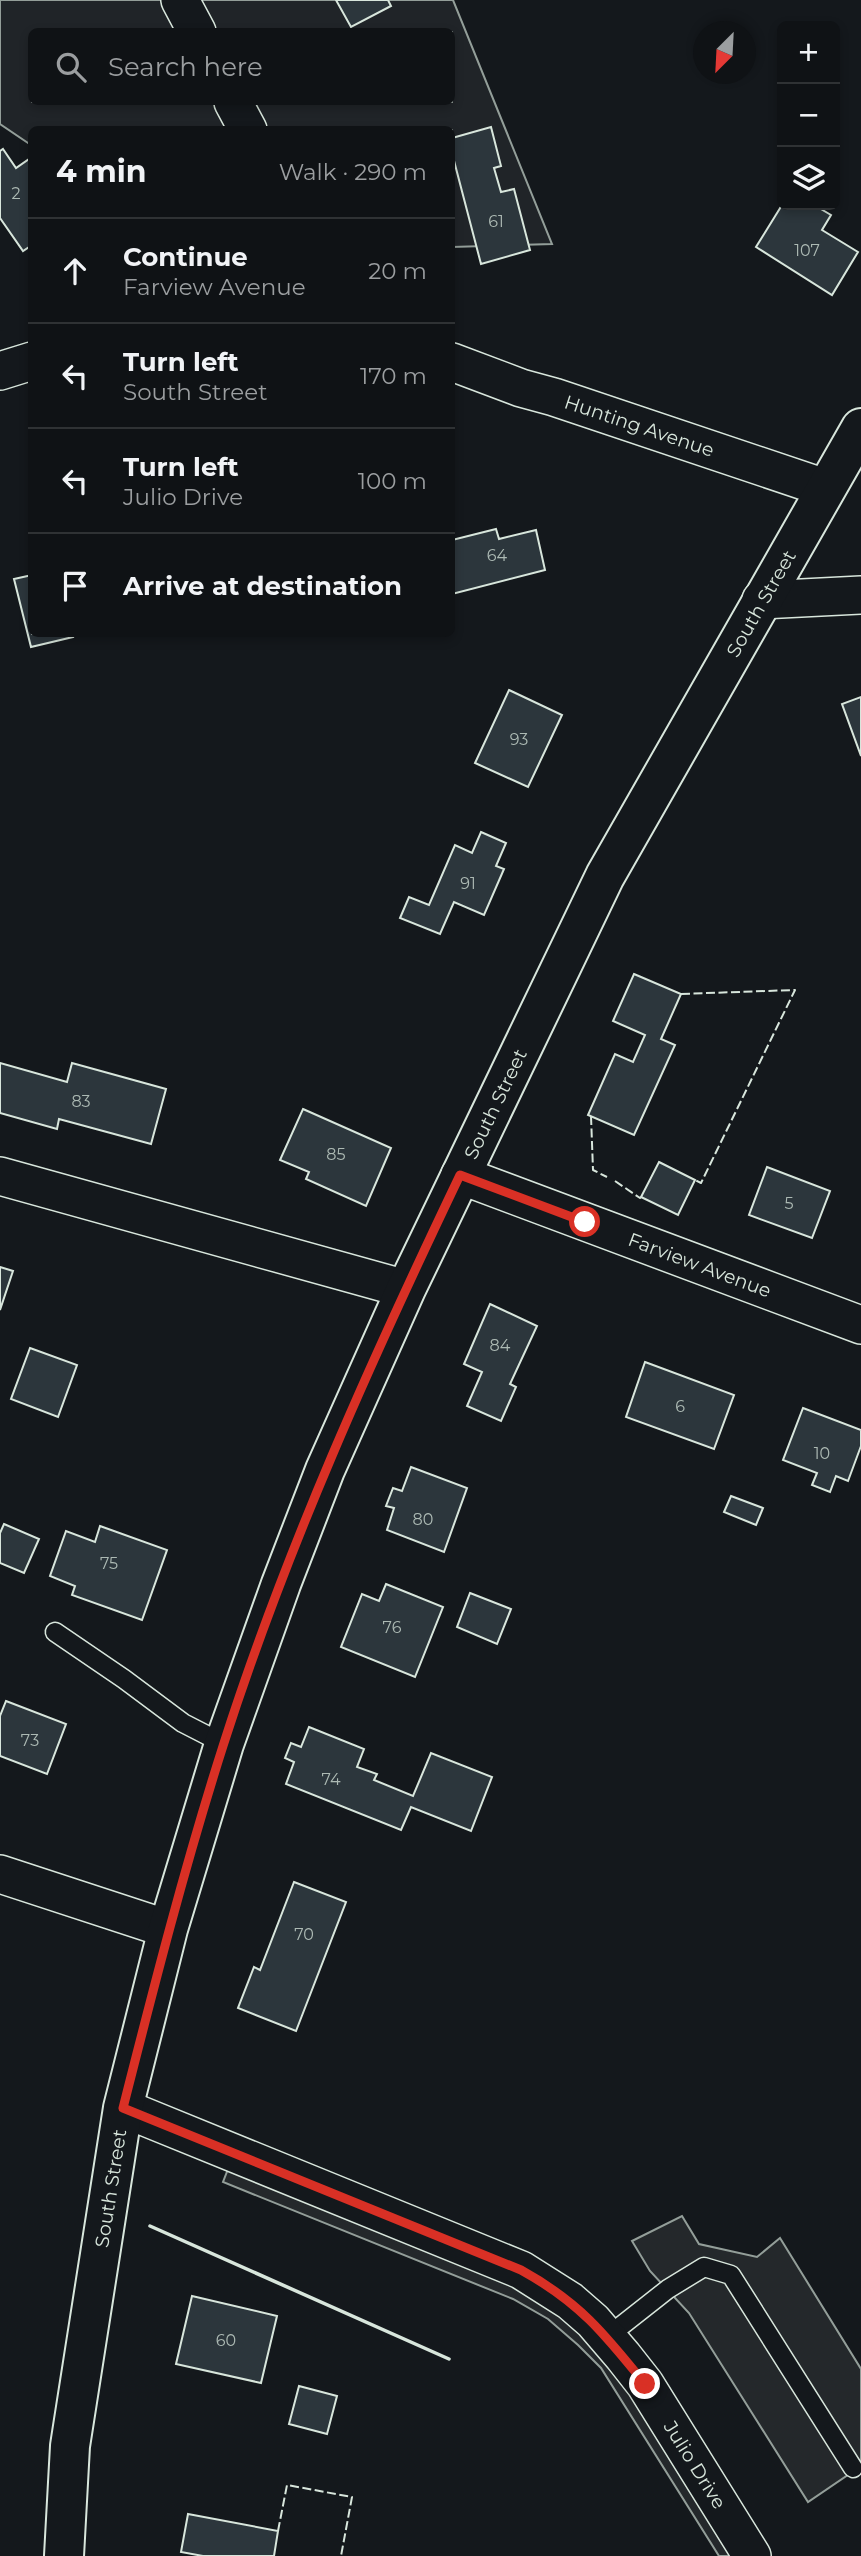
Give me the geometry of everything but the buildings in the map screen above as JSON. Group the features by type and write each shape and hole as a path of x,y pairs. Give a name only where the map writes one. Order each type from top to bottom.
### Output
{"street":[{"path":"180,0 195,28"},
{"path":"235,105 246,126"},
{"path":"0,371 28,362"},
{"name":"Hunting Avenue","path":"455,363 521,388 825,488"},
{"name":"South Street","path":"64,2556 70,2446 123,2108 168,1929 224,1744 281,1584 325,1470 406,1289 605,876 861,428"},
{"path":"761,600 861,594"},
{"name":"Farview Avenue","path":"460,1175 861,1325"},
{"path":"0,1176 406,1289"},
{"path":"0,1874 168,1929"},
{"name":"Julio Drive","path":"123,2108 521,2270 570,2301 593,2321 645,2384 752,2556"}],"lane":[{"path":"55,1632 183,1723 224,1744"},
{"path":"607,2337 668,2289 704,2267 731,2275 853,2468"}],"shaded area":[{"path":"0,0 453,0 552,244 455,247 455,126 28,126 28,143 0,124"},
{"path":"230,2164 523,2287 591,2334 736,2556 719,2556 601,2368 548,2319 513,2299 223,2182"},
{"path":"682,2216 699,2244 757,2257 780,2238 861,2369 861,2466 808,2502 689,2313 650,2271 632,2241"}],"fence":[{"path":"681,994 795,990 701,1183 695,1180"},
{"path":"591,1116 593,1170 607,1177"},
{"path":"615,1181 641,1197"},
{"path":"278,2531 287,2485 352,2497 341,2556"}],"wall":[{"path":"150,2226 449,2359"}],"route":[{"path":"585,1222 460,1175 325,1470 281,1584 224,1744 168,1929 123,2108 521,2270 546,2284 593,2321 645,2384"}]}
